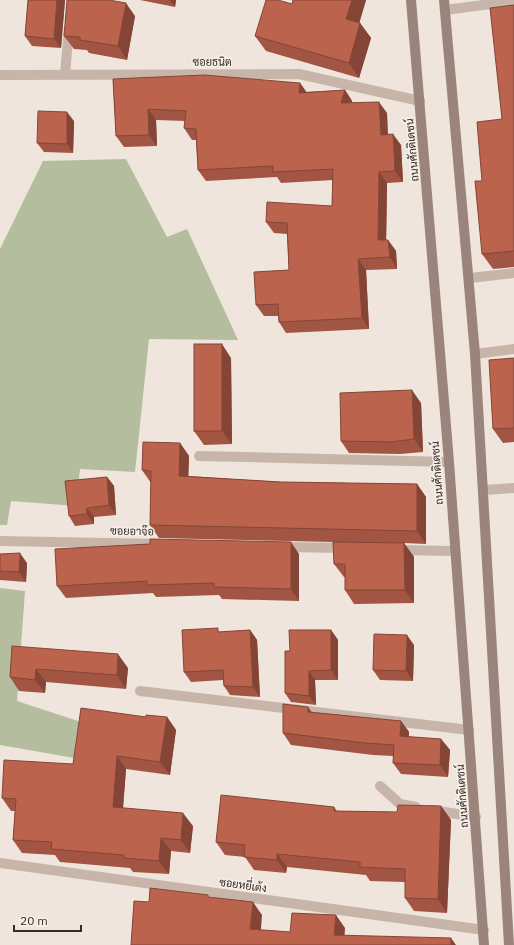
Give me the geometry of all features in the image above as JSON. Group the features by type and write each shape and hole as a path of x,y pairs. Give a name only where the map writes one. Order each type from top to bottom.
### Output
{"main road":[{"name":"ถนนศักดิเดชน์","path":"411,0 449,462 454,551 476,817 484,945"},
{"path":"444,5 476,354 510,893 509,945"}],"street":[{"path":"444,5 514,1"},
{"path":"64,74 69,22"},
{"name":"ซอยธนิต","path":"0,75 300,74 420,101"},
{"path":"470,278 514,273"},
{"path":"476,354 514,349"},
{"path":"198,456 449,462"},
{"path":"484,490 514,488"},
{"name":"ซอยอาจ๊อ","path":"0,541 174,544"},
{"path":"269,546 355,548"},
{"path":"387,549 454,551"},
{"path":"140,691 469,730"},
{"path":"380,786 400,804 476,817"},
{"name":"ซอยหยี่เต้ง","path":"0,863 484,930"}],"green space":[{"path":"126,159 167,237 187,229 238,340 149,339 135,472 80,469 76,506 11,501 7,525 0,525 0,249 43,161"},
{"path":"0,588 25,591 17,701 87,724 80,759 0,745"}],"building":[{"path":"28,0 57,0 54,39 25,36"},
{"path":"67,0 109,0 126,3 118,46 80,40 80,37 64,36"},
{"path":"266,0 278,0 292,4 293,0 352,0 346,19 360,23 349,63 255,36"},
{"path":"514,5 514,251 482,254 475,181 482,181 477,122 502,119 490,8"},
{"path":"204,75 300,83 299,93 345,90 341,103 379,102 381,135 393,134 395,171 379,172 378,240 388,240 390,257 358,259 362,318 279,322 278,304 256,305 254,272 289,270 287,223 266,222 267,202 332,206 333,169 273,172 273,166 198,170 196,129 184,128 186,111 148,109 149,135 116,136 113,79"},
{"path":"38,111 67,112 67,144 37,143"},
{"path":"194,344 222,344 222,431 194,431"},
{"path":"514,358 514,428 493,429 489,360"},
{"path":"412,390 414,439 391,442 341,441 340,393"},
{"path":"143,442 180,443 179,476 281,482 417,484 417,531 150,525 151,471 142,470"},
{"path":"107,477 109,505 87,508 87,514 69,516 65,481"},
{"path":"150,539 291,542 291,589 214,587 214,583 147,585 147,581 57,586 55,549 150,544"},
{"path":"333,542 404,543 405,590 345,590 345,564 334,564"},
{"path":"20,553 19,572 0,571 0,554"},
{"path":"218,628 218,632 250,630 253,687 224,686 223,670 184,672 182,630"},
{"path":"289,630 331,630 331,670 309,671 309,696 285,693 285,651 290,651"},
{"path":"374,634 407,635 406,671 373,670"},
{"path":"12,646 118,654 117,675 36,669 35,680 10,677"},
{"path":"283,704 308,707 308,712 401,721 400,736 441,739 440,765 393,763 394,745 283,733"},
{"path":"81,708 146,717 146,715 167,717 160,762 117,756 113,807 183,813 181,840 161,838 159,861 124,858 124,855 51,849 52,842 13,840 16,799 2,798 4,760 73,764"},
{"path":"221,795 334,807 334,811 397,812 398,805 441,806 438,899 405,898 405,869 360,867 360,862 277,854 277,860 244,857 245,845 216,842"},
{"path":"150,888 253,902 250,929 290,932 292,913 336,915 334,935 451,938 451,945 131,945 134,901 149,902"}]}
